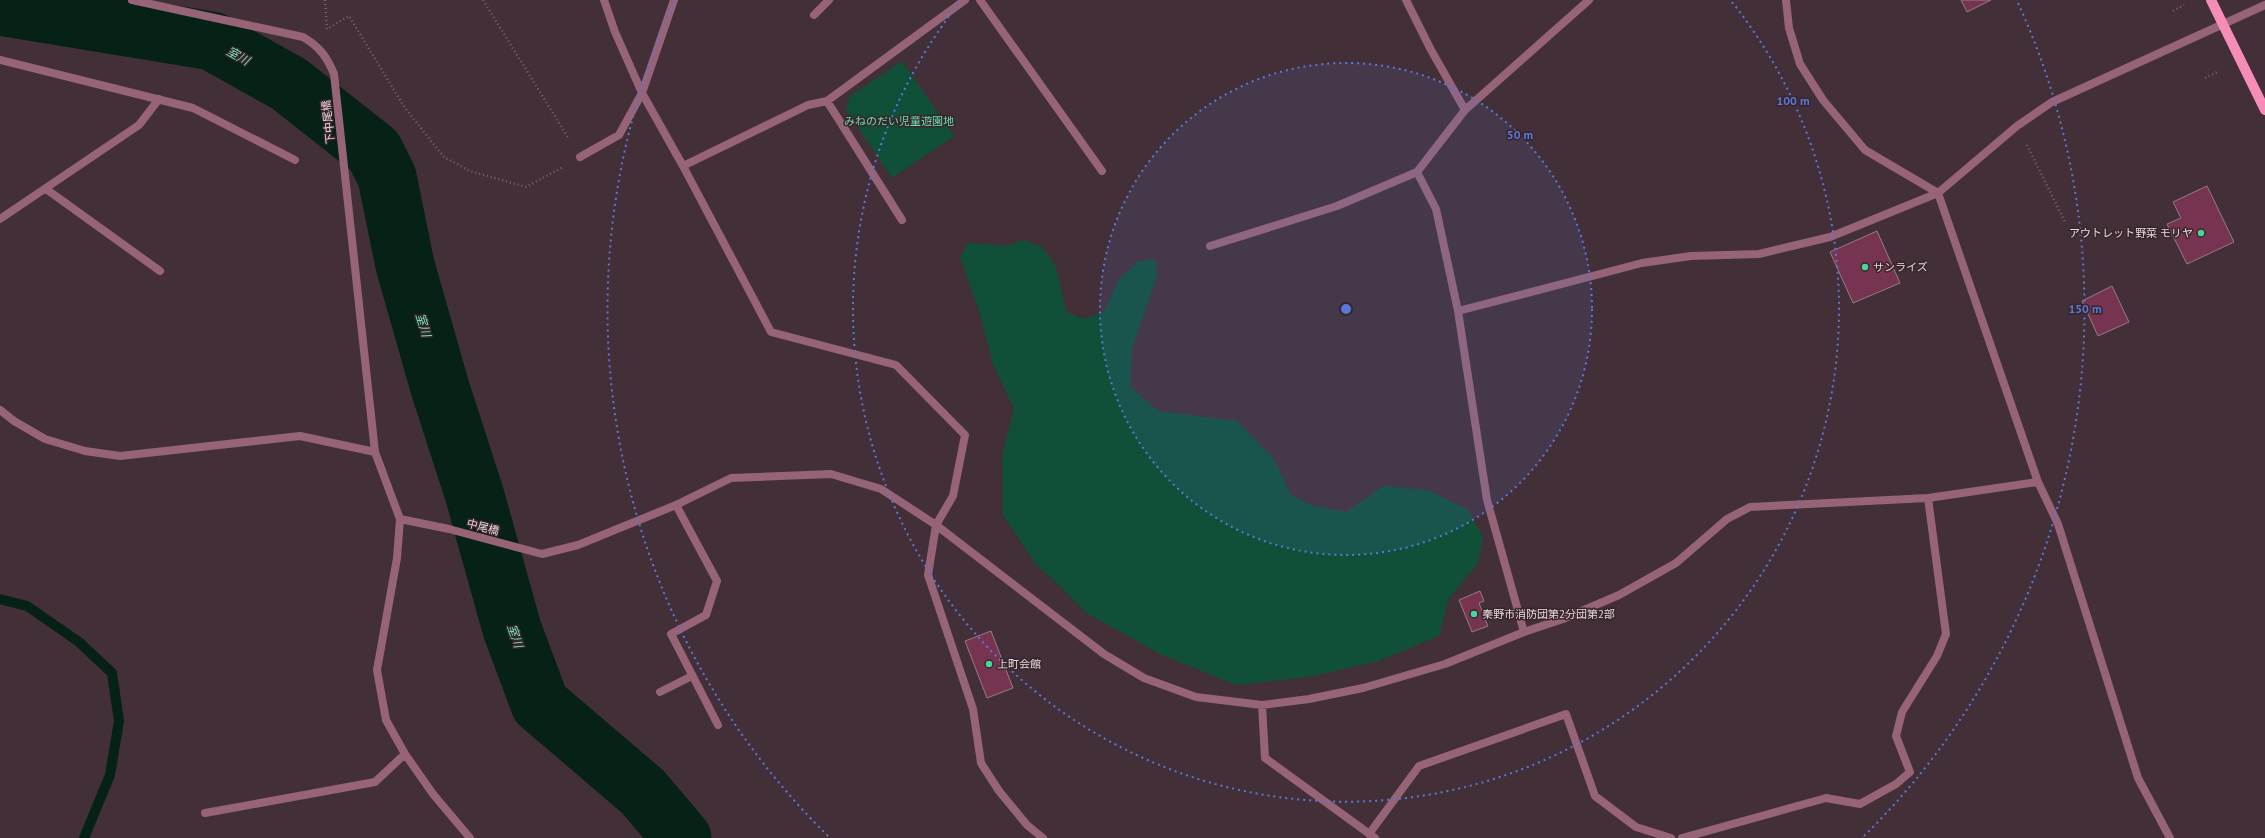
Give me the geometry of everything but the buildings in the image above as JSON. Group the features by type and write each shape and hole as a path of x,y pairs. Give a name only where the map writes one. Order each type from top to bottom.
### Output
{"main road":[{"path":"2211,0 2265,110"}],"street":[{"name":"下中尾橋","path":"132,0 303,37 317,45 327,57 334,74 375,452 400,519"},
{"path":"604,0 615,32 642,93 683,166 771,332 896,365 965,435 953,496 936,525 928,575 973,709 981,763 998,791 1027,825 1043,838"},
{"path":"580,157 619,135 642,93 674,0"},
{"path":"814,15 829,0"},
{"path":"683,166 808,105 827,101 966,0"},
{"path":"980,0 1102,171"},
{"path":"1406,0 1431,50 1465,110"},
{"path":"1210,246 1337,206 1417,172 1465,110 1589,0"},
{"path":"1786,0 1789,28 1800,64 1823,100 1865,150 1938,193 2038,482 2058,524 2138,778 2170,838"},
{"path":"1458,311 1642,263 1691,256 1759,254 1830,237 1938,193 2017,126 2052,102 2265,5"},
{"path":"0,60 193,108 295,160"},
{"path":"0,219 139,125 159,99"},
{"path":"827,101 902,220"},
{"path":"1417,172 1436,209 1458,311 1487,500 1524,632"},
{"path":"46,189 160,271"},
{"path":"0,410 14,422 45,439 85,451 120,456 300,436 375,452"},
{"name":"中尾橋","path":"400,519 449,529 542,554 578,546 676,505 731,478 831,474 881,489 936,525 1104,654 1144,678 1196,697 1262,705 1363,688 1445,664 1524,632 1563,619 1619,595 1676,564 1727,519 1750,507 1928,498 2038,482"},
{"path":"1682,838 1826,798 1860,804 1896,784 1910,772 1896,736 1902,712 1937,656 1946,634 1928,498"},
{"path":"676,505 717,581 706,615 670,634 718,725"},
{"path":"400,519 397,558 377,670 386,720 405,754 433,794 470,838"},
{"path":"660,692 692,676"},
{"path":"1262,705 1265,758 1370,837 1419,766 1566,714 1595,796 1636,827 1671,838"},
{"path":"205,813 375,782 405,754"}],"path":[{"path":"325,0 327,29 349,16 405,108 444,157 470,171 526,187 580,157 483,0"},
{"path":"2173,11 2184,5"},
{"path":"2205,78 2217,72"},
{"path":"2017,126 2065,222"}],"green space":[{"name":"みねのだい児童遊園地","path":"902,61 954,136 892,178 846,110 850,96"},
{"path":"1024,240 1043,248 1056,267 1066,312 1084,319 1104,312 1119,279 1139,261 1155,259 1157,276 1132,349 1130,386 1158,411 1237,421 1274,459 1291,495 1314,506 1347,512 1383,486 1428,490 1468,510 1483,537 1478,563 1448,600 1439,636 1379,661 1309,677 1236,685 1160,654 1088,614 1034,562 1003,515 1002,456 1014,409 993,364 980,314 960,257 968,243 1006,246"}],"waterway":[{"name":"室川","path":"0,6 212,41 289,84 374,151 387,177 405,265 440,388 474,493 512,629 540,704 643,792 682,838"},
{"path":"0,599 27,606 79,642 112,673 119,721 110,775 84,838"}],"place":[{"name":"アウトレット野菜 モリヤ","path":"2201,233"},
{"name":"サンライズ","path":"1865,267"},
{"name":"秦野市消防団第2分団第2部","path":"1474,614"},
{"name":"上町会館","path":"989,664"}]}
